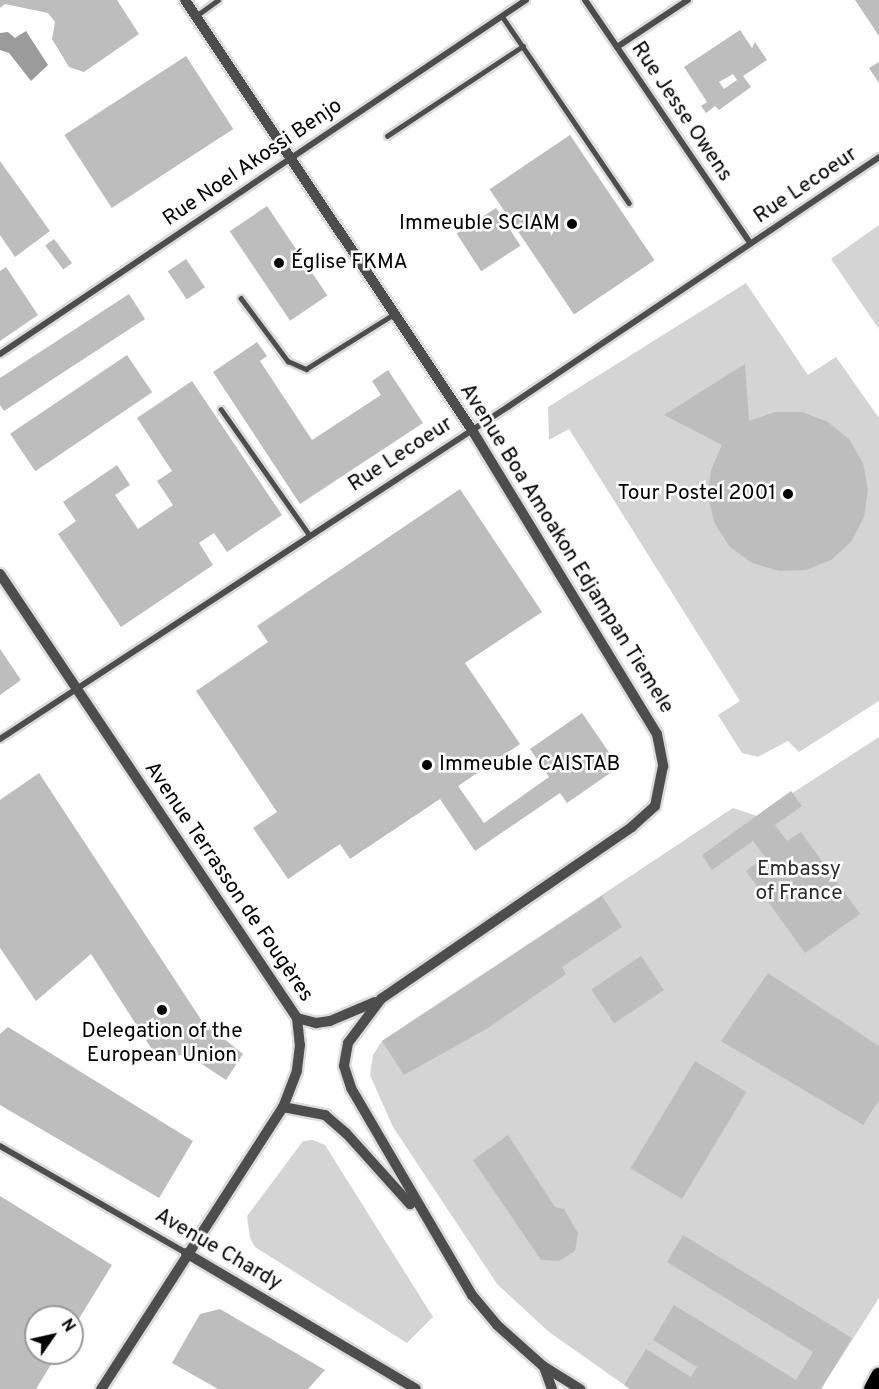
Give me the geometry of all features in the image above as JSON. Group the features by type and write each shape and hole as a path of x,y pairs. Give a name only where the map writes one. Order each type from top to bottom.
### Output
{"highway":[{"path":"872,1389 879,1376"}],"street":[{"name":"Avenue Boa Amoakon Edjampan Tiemele","path":"185,0 472,430 657,734 663,766 655,806 632,826 381,999 348,1043 344,1066 351,1088 424,1220 472,1295 497,1325 543,1366 580,1389"},
{"name":"Rue Noel Akossi Benjo","path":"0,354 526,0"},
{"name":"Rue Jesse Owens","path":"585,0 750,243"},
{"path":"617,47 688,0"},
{"name":"Rue Lecoeur","path":"0,739 309,534 472,430 879,157"},
{"name":"Avenue Terrasson de Fougères","path":"0,574 297,1018 300,1046 297,1071 283,1107 186,1253 101,1389"},
{"path":"297,1018 315,1023 330,1021 381,999"},
{"path":"283,1107 325,1115 346,1133 424,1220"},
{"name":"Avenue Chardy","path":"0,1146 416,1389"},
{"path":"543,1366 552,1389"}],"lane":[{"path":"195,16 218,0"},
{"path":"502,16 629,203"},
{"path":"387,136 523,46"},
{"path":"241,298 288,361 306,369 393,314"},
{"path":"221,409 309,534"}],"green space":[{"path":"879,225 879,329 831,259"},
{"path":"746,283 808,375 836,357 879,418 879,701 799,752 788,741 758,757 742,753 718,715 740,701 569,429 549,440 548,407"},
{"name":"Embassy of France","path":"879,737 879,1298 821,1389 630,1389 549,1332 497,1284 393,1127 370,1075 373,1055 382,1041 733,808 757,816"},
{"path":"313,1140 325,1145 433,1317 407,1343 255,1247 250,1238 247,1216 303,1141"}],"shaded area":[{"path":"26,31 48,65 31,81 9,53 0,50 0,33 8,32 15,38"}],"building":[{"path":"0,0 117,0 139,34 84,72 69,67 52,39 55,22 48,13 5,4 0,8"},
{"path":"855,0 879,0 879,36"},
{"path":"740,30 752,48 755,42 767,60 743,76 751,87 719,110 715,106 706,113 701,106 707,102 684,67","holes":["733,74 737,80 724,89 719,82"]},
{"path":"186,56 233,129 112,208 64,135"},
{"path":"879,62 879,83 869,68"},
{"name":"Immeuble SCIAM","path":"570,135 654,260 574,314 490,189"},
{"path":"0,161 50,231 15,257 0,235"},
{"name":"Église FKMA","path":"267,206 327,296 290,321 230,231"},
{"path":"496,208 521,246 481,271 457,234"},
{"path":"54,239 72,263 63,270 45,246"},
{"path":"186,259 205,287 187,299 168,271"},
{"path":"6,267 38,315 0,341 0,271"},
{"path":"129,294 145,319 4,411 0,405 0,378"},
{"path":"257,342 267,356 260,361 312,440 381,395 372,381 388,370 423,423 300,504 213,372"},
{"path":"127,355 152,392 35,471 10,434"},
{"name":"Tour Postel 2001","path":"745,364 749,421 775,412 802,412 828,422 849,439 863,463 868,490 864,517 851,542 831,560 806,570 779,571 752,563 730,547 715,524 708,497 711,470 722,445 664,415"},
{"path":"192,381 282,515 227,552 214,533 199,543 213,565 121,627 58,534 76,521 63,502 117,465 130,485 115,495 138,529 173,505 157,481 172,471 137,418"},
{"path":"460,489 542,612 465,663 520,744 458,786 484,823 549,777 530,749 582,713 619,767 567,803 560,793 475,851 440,799 350,859 340,844 288,879 253,828 277,812 196,691 268,642 257,626"},
{"path":"0,649 21,680 0,695"},
{"path":"39,773 202,1021 243,1054 226,1080 191,1057 153,1051 91,954 36,1001 0,948 0,800"},
{"path":"791,791 802,806 775,825 787,841 801,832 860,914 805,953 746,871 765,857 753,841 712,870 702,855"},
{"path":"602,896 622,927 562,967 566,974 488,1028 404,1075 382,1041"},
{"path":"641,956 664,990 614,1024 591,990"},
{"path":"768,973 879,1046 879,1100 863,1125 721,1041"},
{"path":"8,1027 193,1141 159,1198 0,1105 0,1034"},
{"path":"695,1061 746,1092 682,1199 631,1168"},
{"path":"508,1135 555,1207 564,1209 578,1233 575,1251 559,1261 541,1260 473,1160"},
{"path":"0,1196 112,1265 84,1310 84,1305 24,1305 24,1365 51,1365 36,1389 0,1389"},
{"path":"683,1235 852,1338 821,1389 630,1389 624,1385 646,1349 691,1377 697,1367 653,1340 674,1305 796,1380 813,1352 667,1262"},
{"path":"220,1309 325,1370 308,1389 218,1389 172,1363 200,1314"}],"place":[{"name":"Immeuble SCIAM","path":"572,224"},
{"name":"Église FKMA","path":"279,263"},
{"name":"Tour Postel 2001","path":"788,494"},
{"name":"Immeuble CAISTAB","path":"427,765"},
{"name":"Delegation of the European Union","path":"162,1010"}]}
